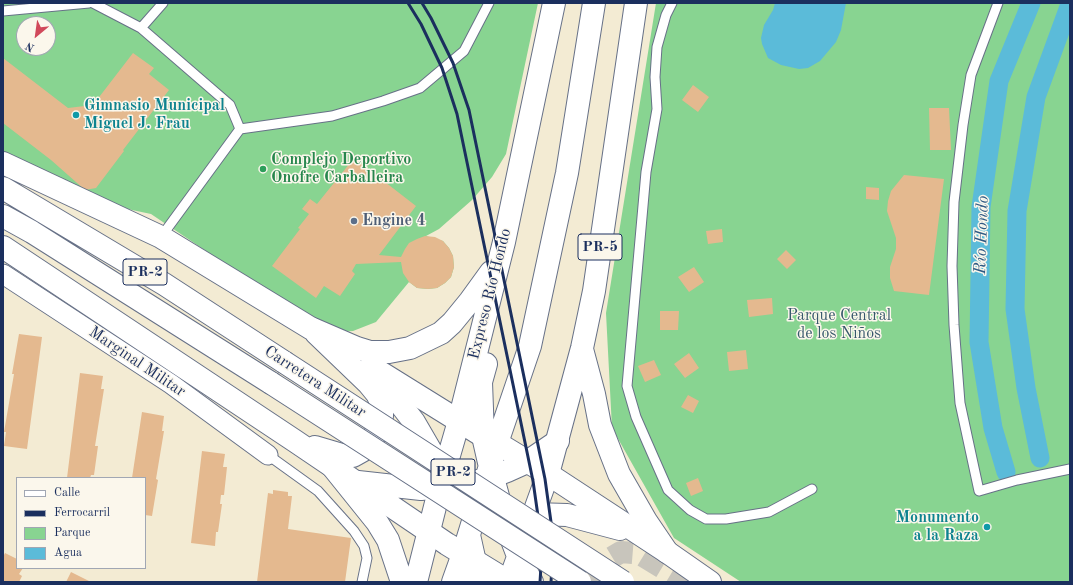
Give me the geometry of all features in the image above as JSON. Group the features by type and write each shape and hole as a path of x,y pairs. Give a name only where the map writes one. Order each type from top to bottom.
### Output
{"main road":[{"name":"Expreso Río Hondo","path":"418,572 428,531 444,483 504,242 554,3"},
{"path":"490,440 530,346 567,173 594,3"},
{"name":"PR-5","path":"509,582 548,474 582,348 594,291 634,7"},
{"path":"3,163 161,237 490,440 548,474 710,582"},
{"name":"Carretera Militar","path":"3,188 164,284 623,582"},
{"name":"Carretera Militar","path":"3,216 32,232 271,383 580,582"},
{"path":"3,247 428,531 509,582"},
{"path":"312,329 370,352 389,352 410,348 441,333 452,323 470,301 499,259"},
{"path":"452,582 466,555 489,474 490,440 481,382 502,292 499,259"},
{"path":"295,441 336,454 353,456 362,451 370,442 376,433 382,416 382,404 377,394 368,383 312,329"},
{"path":"582,348 594,394 600,425 619,474 646,521 667,552"},
{"path":"371,366 414,422 444,483 466,555"},
{"path":"354,482 421,489 489,474 527,462 558,440"},
{"path":"332,466 381,528 388,540 402,582"},
{"path":"489,474 518,556 532,582"},
{"path":"418,572 466,555 505,522 534,514 567,515 639,534"}],"street":[{"name":"Marginal Militar","path":"3,274 171,384 268,455"}],"lane":[{"path":"3,12 89,3"},
{"path":"93,3 140,28 230,105 240,129"},
{"path":"140,28 163,3"},
{"path":"161,237 240,129 332,116 420,88 464,51 488,3"},
{"path":"672,3 666,15 657,47 655,77 657,109 646,172 627,386 636,417 668,490 690,510 706,519 726,518 769,512 812,489"},
{"path":"998,3 971,75 963,125 954,202 952,266 954,325 960,403 979,491 1016,480 1070,469"},
{"path":"268,455 318,491 354,531 364,546 367,558 362,582"}],"green space":[{"name":"Complejo Deportivo Onofre Carballeira","path":"3,3 538,3 506,154 492,177 472,200 439,229 426,236 443,241 449,248 453,256 454,267 451,277 437,288 417,288 409,282 376,322 353,331 338,332 322,329 151,214 90,198 3,156"},
{"name":"Parque Central de los Niños","path":"656,3 1070,3 1070,582 741,582 674,538 612,428 606,313"}],"water":[{"path":"775,3 846,3 841,30 836,42 820,61 808,68 799,69 781,65 768,58 761,38 764,25 773,10"}],"building":[{"name":"Gimnasio Municipal Miguel J. Frau","path":"133,53 154,68 149,74 169,90 96,188 85,190 51,160 3,123 3,58 68,108 93,105"},
{"path":"693,85 709,97 698,112 682,100"},
{"path":"929,108 949,108 951,150 930,150"},
{"name":"Engine 4","path":"354,158 416,206 379,255 401,257 409,243 425,236 435,237 443,241 453,256 454,267 451,277 445,283 437,288 417,288 409,282 403,273 401,262 356,264 352,271 355,274 340,296 324,286 316,298 272,266 300,229 298,228 309,214 302,209 310,199 317,204"},
{"path":"904,175 944,179 929,295 894,291 890,278 890,267 896,249 896,238 887,211 888,201 891,191"},
{"path":"866,187 879,188 879,200 866,199"},
{"path":"722,229 723,242 708,244 706,231"},
{"path":"786,250 796,260 787,269 777,259"},
{"path":"694,267 704,282 689,292 678,277"},
{"path":"772,298 773,314 749,317 747,300"},
{"path":"660,311 679,311 678,330 660,330"},
{"path":"19,334 42,337 27,449 4,446 6,432 4,432"},
{"path":"746,350 748,369 729,371 727,352"},
{"path":"689,353 699,368 685,378 674,364"},
{"path":"654,360 661,375 645,382 638,366"},
{"path":"80,373 103,376 101,389 104,389 95,446 98,446 94,475 91,475 90,477 67,477"},
{"path":"688,395 699,401 693,413 681,407"},
{"path":"142,412 164,416 162,431 164,431 156,479 158,480 152,516 146,515 146,477 132,477"},
{"path":"202,451 225,454 223,467 227,467 224,495 221,495 220,504 222,504 218,532 216,532 215,546 191,543"},
{"path":"698,478 703,491 691,496 686,483"},
{"path":"273,490 288,492 288,496 292,496 288,529 351,538 345,582 257,582 268,493 273,494"},
{"path":"5,553 16,558 16,569 22,569 19,574 22,576 19,582 3,582 3,557"},
{"path":"71,572 91,582 66,582"}],"waterway":[{"name":"Río Hondo","path":"1006,472 993,428 979,342 981,207 999,81 1031,3"},
{"name":"Río Hondo","path":"1040,458 1026,388 1015,309 1017,211 1036,97 1070,4"}],"tunnel":[{"path":"592,582 595,573 599,568 606,561 621,552 643,556 686,582"}],"railway":[{"path":"408,3 421,24 442,68 457,114 533,481 539,523 541,566 540,582"},
{"path":"422,3 453,63 469,110 545,479 551,522 551,582"}],"place":[{"name":"Gimnasio Municipal Miguel J. Frau","path":"76,115"},
{"name":"Complejo Deportivo Onofre Carballeira","path":"263,169"},
{"name":"Engine 4","path":"354,221"},
{"name":"Monumento a la Raza","path":"987,527"}]}
